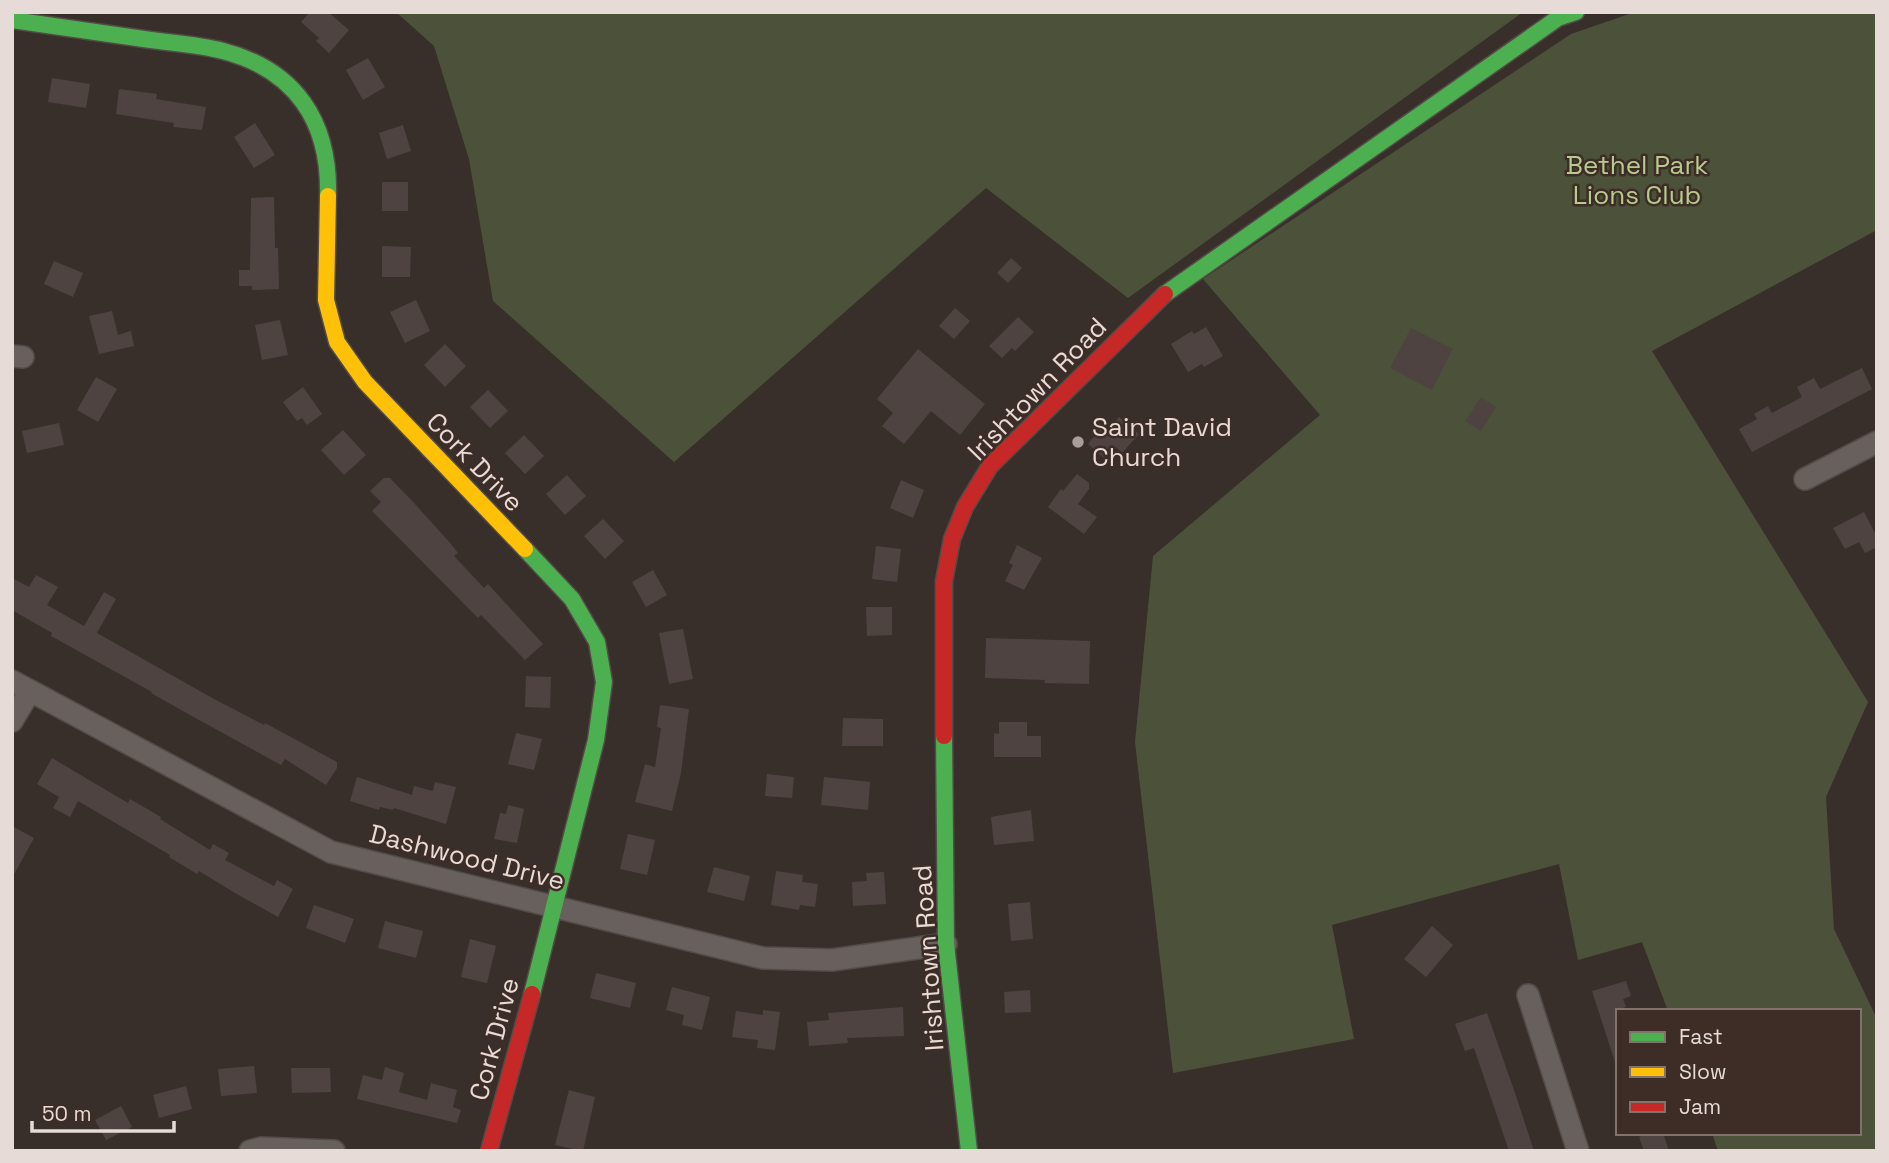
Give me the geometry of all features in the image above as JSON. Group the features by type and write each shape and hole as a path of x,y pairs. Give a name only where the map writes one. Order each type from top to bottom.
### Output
{"street":[{"name":"Irishtown Road","path":"969,1151 946,944 944,581 952,539 965,507 990,466 1166,293 1558,18 1576,12"},
{"name":"Cork Drive","path":"12,20 223,51 264,68 296,92 320,129 329,172 326,300 337,342 365,382 572,599 597,642 604,682 596,740 555,908 489,1151"},
{"path":"1805,479 1877,442"},
{"name":"Dashwood Drive","path":"21,686 331,852 762,958 832,960 946,944"},
{"path":"12,721 21,686"},
{"path":"1528,995 1578,1151"},
{"path":"250,1151 261,1148 334,1151"}],"green space":[{"path":"396,12 1523,12 1128,298 986,188 674,462 493,301 469,159 434,46"},
{"name":"Bethel Park Lions Club","path":"1635,12 1877,12 1877,230 1652,351 1868,702 1826,797 1834,929 1877,1019 1877,1151 1718,1151 1713,1135 1861,1135 1861,1009 1667,1009 1642,942 1578,960 1559,864 1332,925 1354,1039 1173,1073 1135,742 1153,556 1320,415 1203,279 1571,34"}],"building":[{"path":"310,12 328,12 349,30 329,53 316,41 319,38 301,22"},
{"path":"368,58 385,87 363,100 346,70"},
{"path":"52,78 90,84 86,108 48,102"},
{"path":"119,89 157,94 156,99 206,107 202,130 173,127 174,123 116,114"},
{"path":"255,123 275,155 254,168 234,137"},
{"path":"403,125 411,151 387,159 379,133"},
{"path":"382,182 408,182 408,211 382,211"},
{"path":"274,197 279,289 252,290 252,286 239,286 239,270 250,270 251,198"},
{"path":"382,246 411,247 410,277 382,277"},
{"path":"1011,258 1022,268 1008,283 997,273"},
{"path":"54,261 83,273 73,297 44,284"},
{"path":"416,300 430,331 405,343 390,312"},
{"path":"955,308 970,321 954,339 939,326"},
{"path":"112,311 118,335 131,331 134,346 99,354 89,316"},
{"path":"1018,317 1034,332 1015,351 1012,348 1002,358 989,346"},
{"path":"280,320 288,355 262,360 255,325"},
{"path":"1206,327 1223,356 1204,367 1202,364 1188,372 1171,344 1192,331 1194,334"},
{"path":"1411,328 1453,349 1432,390 1390,368"},
{"path":"445,344 466,366 445,387 424,365"},
{"path":"918,349 985,404 960,435 931,411 904,444 882,426 893,413 877,399"},
{"path":"1862,368 1872,389 1752,452 1739,429 1757,419 1754,414 1768,406 1772,413 1802,397 1797,387 1814,378 1820,389"},
{"path":"96,377 117,389 98,422 77,410"},
{"path":"303,387 322,414 307,425 302,418 297,421 283,402"},
{"path":"488,390 508,411 490,428 470,407"},
{"path":"1481,397 1496,407 1481,431 1465,421"},
{"path":"1119,417 1139,434 1122,453 1116,447 1105,459 1088,444 1100,429 1105,433"},
{"path":"59,423 64,445 27,453 22,431"},
{"path":"343,430 366,455 344,475 321,450"},
{"path":"524,435 544,456 525,474 505,453"},
{"path":"1077,474 1089,483 1089,489 1078,504 1097,517 1084,534 1048,507 1061,489 1063,491"},
{"path":"567,475 586,496 565,515 546,494"},
{"path":"384,478 390,478 414,503 458,553 454,556 484,588 488,584 543,644 525,660 481,615 478,618 372,511 381,502 370,491"},
{"path":"901,480 924,490 913,518 890,508"},
{"path":"1864,512 1877,537 1877,547 1865,553 1859,542 1845,549 1833,528"},
{"path":"603,519 624,541 605,559 584,536"},
{"path":"1017,545 1042,558 1024,590 1005,581 1013,565 1009,563"},
{"path":"876,546 901,549 897,582 872,579"},
{"path":"653,570 667,595 646,607 632,582"},
{"path":"36,575 58,587 47,605 84,626 104,592 116,599 97,633 214,699 337,762 337,768 326,785 285,759 281,765 190,715 51,636 52,633 12,610 12,578 29,587"},
{"path":"866,607 892,607 892,635 867,636"},
{"path":"683,629 693,679 669,684 659,633"},
{"path":"986,638 1090,641 1089,684 985,678"},
{"path":"526,676 551,677 550,708 525,707"},
{"path":"660,705 689,709 681,773 672,811 635,802 645,764 655,767 661,728 657,727"},
{"path":"843,718 883,719 883,746 842,746"},
{"path":"999,722 1027,722 1027,736 1041,736 1041,757 994,757 994,733 999,734"},
{"path":"516,733 542,739 534,770 508,764"},
{"path":"52,758 128,803 130,799 161,817 160,819 210,850 213,844 229,853 225,860 274,886 277,880 293,889 278,917 199,871 197,874 78,801 70,817 53,808 59,797 37,784"},
{"path":"767,774 794,777 792,798 765,796"},
{"path":"357,777 412,795 414,786 433,791 435,782 456,787 446,824 394,808 380,807 379,810 350,801"},
{"path":"824,777 870,782 868,810 821,805"},
{"path":"508,805 524,809 517,843 494,839 500,813 506,814"},
{"path":"1031,810 1034,841 994,845 991,817"},
{"path":"12,826 34,838 12,878"},
{"path":"628,834 655,840 647,875 620,869"},
{"path":"714,867 750,876 744,901 707,892"},
{"path":"776,871 803,875 802,882 818,884 815,907 800,905 799,910 771,905"},
{"path":"884,872 886,904 853,906 852,882 867,881 866,873"},
{"path":"1030,902 1033,939 1011,941 1008,904"},
{"path":"314,905 354,919 345,943 306,928"},
{"path":"385,921 423,931 416,958 378,948"},
{"path":"1432,926 1453,945 1426,977 1404,959"},
{"path":"470,939 496,946 487,983 461,977"},
{"path":"596,973 636,983 630,1008 590,998"},
{"path":"1626,981 1631,996 1623,999 1626,1007 1616,1009 1616,1062 1615,1062 1592,991"},
{"path":"672,987 710,997 702,1030 682,1025 684,1015 666,1010"},
{"path":"1030,990 1031,1012 1005,1013 1004,992"},
{"path":"903,1007 904,1036 847,1038 848,1043 809,1046 807,1022 829,1020 828,1013"},
{"path":"763,1010 780,1012 775,1050 757,1048 758,1040 732,1037 736,1011 763,1015"},
{"path":"1487,1013 1534,1151 1509,1151 1474,1048 1465,1051 1455,1024"},
{"path":"254,1066 257,1093 221,1096 218,1069"},
{"path":"385,1067 404,1073 399,1092 427,1100 431,1083 457,1090 453,1107 461,1110 457,1123 357,1099 363,1075 382,1080"},
{"path":"291,1068 330,1068 331,1092 292,1093"},
{"path":"186,1086 192,1109 159,1118 153,1095"},
{"path":"569,1090 595,1097 583,1151 555,1145"},
{"path":"121,1106 132,1127 106,1140 95,1120"},
{"path":"1664,1135 1669,1151 1644,1151 1639,1137"}],"traffic: fast":[{"path":"1165,294 1558,18 1576,12"},
{"path":"12,20 193,45 223,51 270,71 304,103 315,123 323,145 328,196"},
{"path":"525,549 572,599 597,642 604,682 596,740 532,994"},
{"path":"944,736 946,944 969,1151"}],"traffic: slow":[{"path":"328,196 326,300 337,342 365,382 525,549"}],"traffic: jam":[{"path":"944,736 944,581 952,539 965,507 990,466 1165,294"},
{"path":"489,1151 532,994"}],"place":[{"name":"Saint David Church","path":"1078,442"}]}
